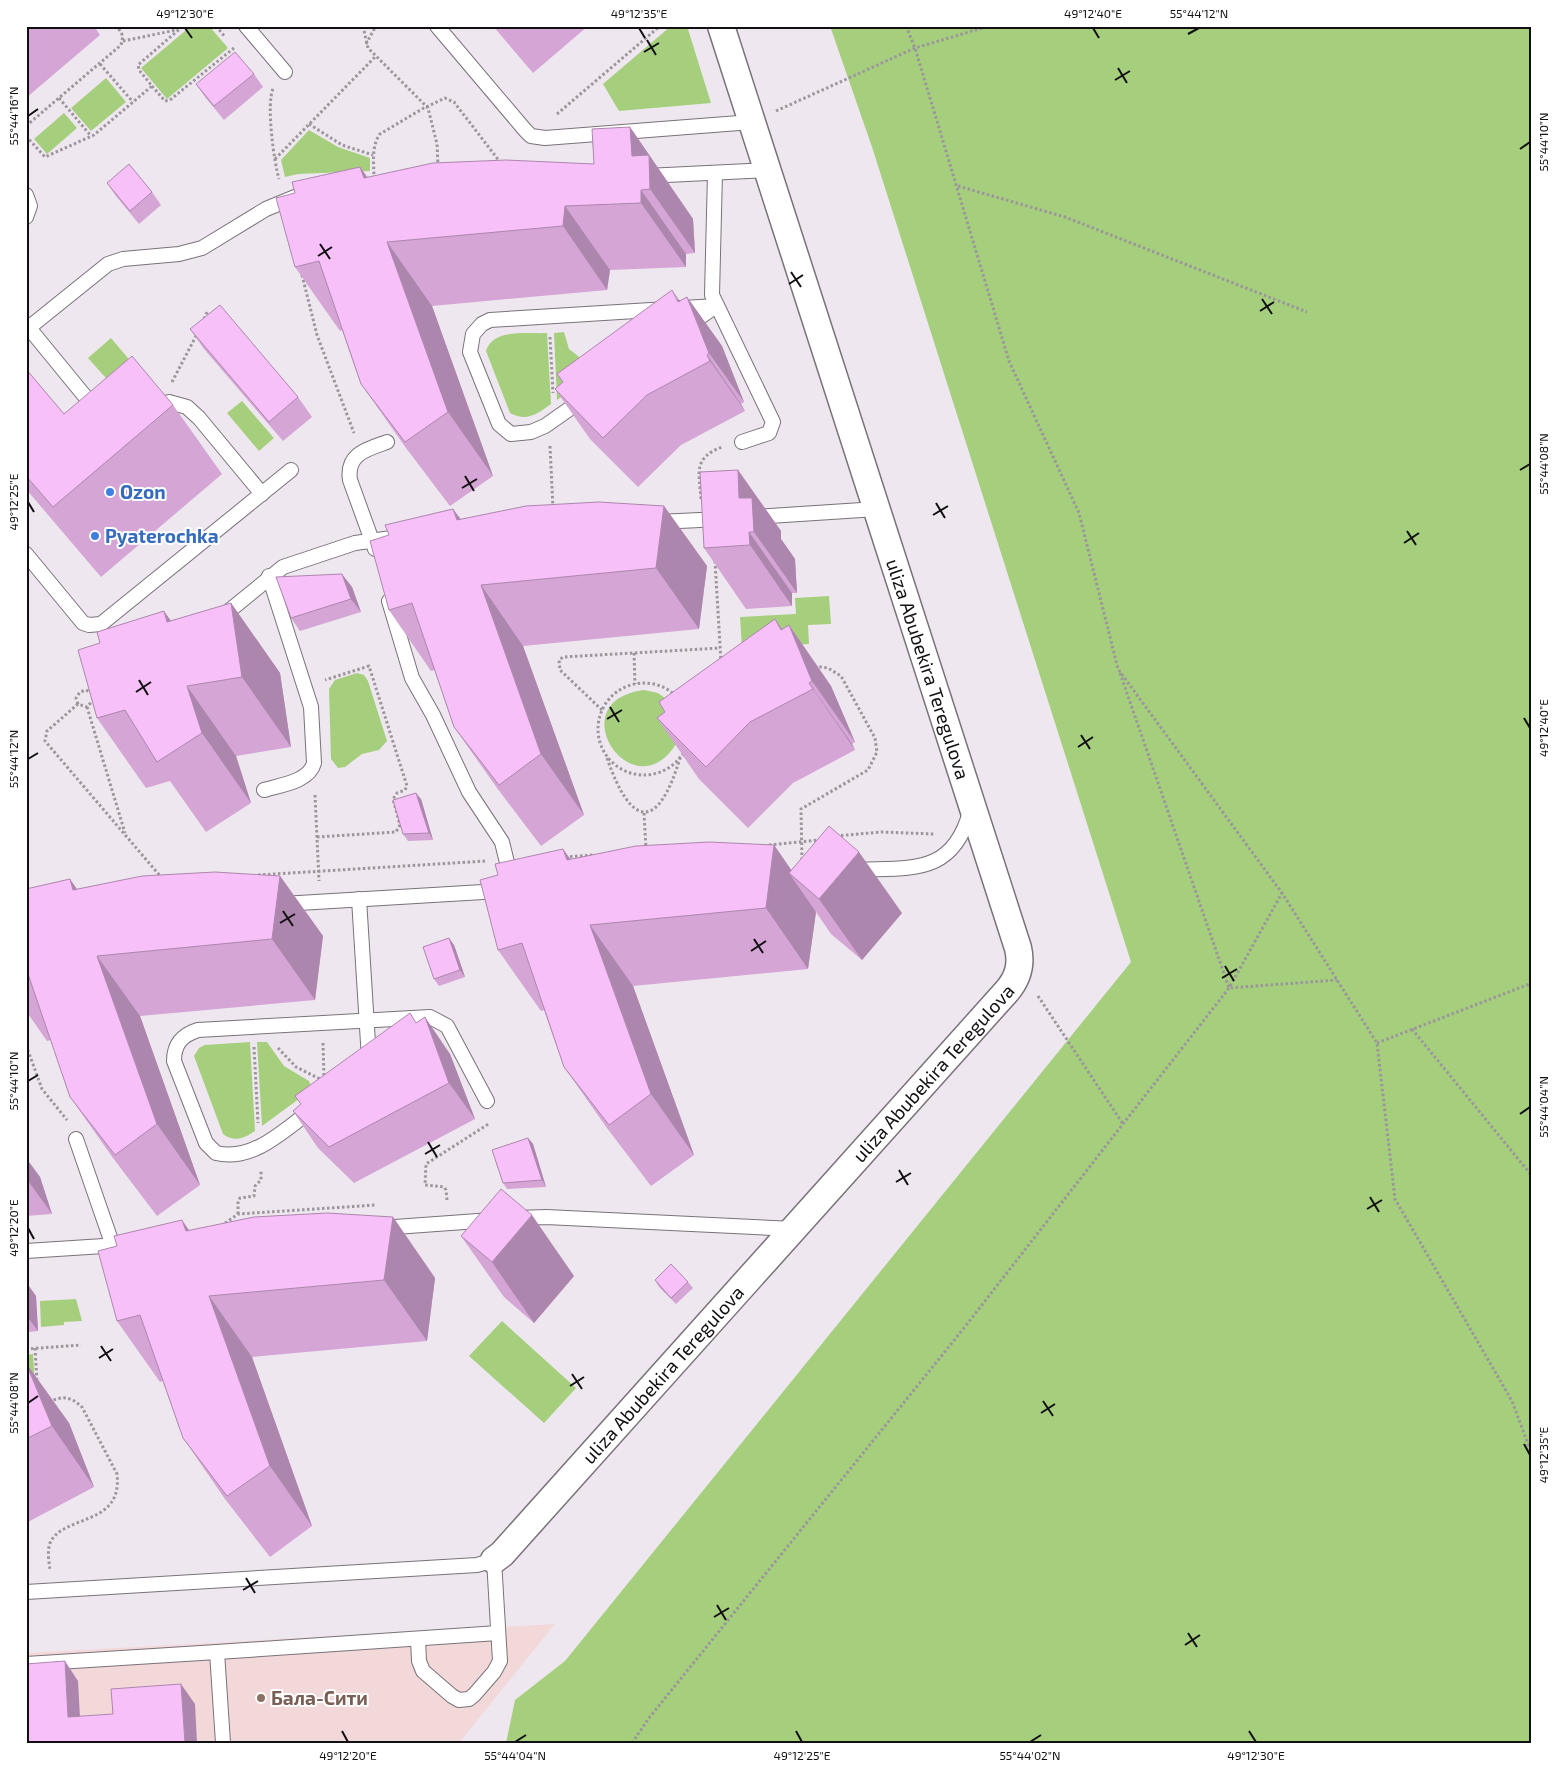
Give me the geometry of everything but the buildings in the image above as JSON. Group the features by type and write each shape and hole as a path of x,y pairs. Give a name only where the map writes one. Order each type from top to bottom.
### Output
{"street":[{"name":"uliza Abubekira Teregulova","path":"494,1560 502,1554 1007,991 1016,978 1019,968 1018,948 721,26"}],"lane":[{"path":"246,26 285,72"},
{"path":"437,26 532,136 545,138 752,122"},
{"path":"635,176 767,170"},
{"path":"715,173 712,291 716,306 773,422 769,433 742,442"},
{"path":"26,194 30,206 26,217"},
{"path":"109,419 98,412 28,329 108,264 123,259 179,254 202,248 266,209 284,200 305,195"},
{"path":"716,306 552,421 537,430 523,433 512,434 503,428 494,411 470,347 477,329 490,320 716,306"},
{"path":"143,413 162,402 176,402 187,407 199,418 262,494"},
{"path":"380,567 348,470 350,464 361,452 387,442"},
{"path":"26,554 83,623 89,625 101,624 291,470"},
{"path":"643,523 877,509"},
{"path":"208,628 269,576 290,565 372,540 410,537"},
{"path":"264,790 305,776 311,772 314,765 313,715 269,576"},
{"path":"264,905 517,890 502,842 469,792 412,678 385,585"},
{"path":"840,871 929,864 952,849 964,833 972,805"},
{"path":"359,900 370,1059 363,1072"},
{"path":"326,1100 259,1147 245,1153 222,1155 209,1148 174,1061 176,1047 188,1033 198,1030 425,1016 442,1021 452,1034 487,1101"},
{"path":"76,1139 113,1246"},
{"path":"369,1228 546,1216 794,1229"},
{"path":"26,1250 147,1244"},
{"path":"26,1592 477,1564 494,1560 498,1666 474,1695 463,1700 452,1696 426,1674 420,1664 418,1639"},
{"path":"26,1664 498,1633"},
{"path":"217,1652 223,1743"}],"path":[{"path":"26,126 121,45 123,40 117,26"},
{"path":"183,26 138,65 139,70 165,100 170,100 234,47 240,54"},
{"path":"363,26 366,44 427,106 437,144 438,167"},
{"path":"366,44 376,26"},
{"path":"532,136 660,26"},
{"path":"906,26 916,48 1010,360 1079,513 1118,669 1229,988"},
{"path":"752,122 916,48 989,26"},
{"path":"123,40 179,30"},
{"path":"274,160 376,56"},
{"path":"100,64 133,102"},
{"path":"284,200 274,160 270,101 272,92 285,72"},
{"path":"265,84 272,92"},
{"path":"26,136 43,156 47,157 91,136 152,86"},
{"path":"59,98 91,136"},
{"path":"374,182 373,155 377,138 380,134 427,106 445,98 452,100 505,168"},
{"path":"309,124 342,145 373,155"},
{"path":"957,186 1065,217 1307,312"},
{"path":"300,267 317,335 361,452"},
{"path":"162,402 208,310"},
{"path":"549,316 554,510"},
{"path":"701,499 699,468 705,456 713,451 742,442"},
{"path":"713,519 721,666"},
{"path":"602,710 560,670 559,660 563,657 720,648"},
{"path":"634,653 635,684"},
{"path":"305,687 369,666 407,783 405,790 397,793 393,799 400,825 396,832 317,837"},
{"path":"802,866 799,814 802,807 868,770 877,752 875,738 841,676 828,668 808,666"},
{"path":"1118,669 1282,893 1377,1043 1395,1199 1512,1401 1532,1455"},
{"path":"651,683 666,689 678,699 687,713 690,728 688,744 680,758 666,794 654,808 644,813 635,810 622,795 600,743 598,726 602,710 610,698 621,689 635,684 651,683"},
{"path":"78,704 77,695 82,690 89,691 94,699 92,704 87,707"},
{"path":"78,704 87,707"},
{"path":"78,704 47,731 45,741 165,880"},
{"path":"87,707 126,835"},
{"path":"607,758 620,768 635,774 652,774 667,769 692,748"},
{"path":"314,765 318,862"},
{"path":"644,813 646,852"},
{"path":"760,846 801,843 871,833 964,833"},
{"path":"557,857 596,855"},
{"path":"251,875 507,860"},
{"path":"635,1742 648,1718 960,1333 1229,988 1282,893"},
{"path":"1019,968 1123,1124"},
{"path":"1229,988 1337,980"},
{"path":"1377,1043 1532,983"},
{"path":"259,1026 272,1039 287,1060 308,1074 324,1081 322,1023"},
{"path":"238,1214 239,1199 254,1196 255,1187 261,1180 259,1147 259,1026"},
{"path":"1412,1029 1532,1176"},
{"path":"26,1045 42,1089 66,1118 76,1139"},
{"path":"447,1200 444,1187 425,1186 426,1164 489,1124 492,1111 487,1101"},
{"path":"437,1201 456,1200"},
{"path":"216,1230 238,1214 377,1205"},
{"path":"26,1348 81,1345"},
{"path":"35,1348 38,1388"},
{"path":"45,1404 57,1398 67,1398 74,1400 82,1407 116,1474 118,1482 113,1501 105,1509 54,1536 50,1543 49,1556"}],"shaded area":[{"name":"Бала-Сити","path":"555,1624 459,1743 26,1743 26,1653"}],"green space":[{"path":"191,26 209,26 228,48 167,99 141,68"},
{"path":"671,26 687,26 711,103 619,111 603,84"},
{"path":"830,26 1532,26 1532,1743 506,1743 515,1700 565,1661 1131,962 872,147"},
{"path":"106,78 126,102 91,131 71,108"},
{"path":"64,113 77,128 47,154 34,139"},
{"path":"309,130 338,147 370,158 370,171 298,174 285,177 281,160"},
{"path":"564,332 569,349 583,360 593,374 557,400 554,333"},
{"path":"547,333 551,404 532,416 516,416 510,413 486,351 490,344 503,335"},
{"path":"111,338 143,376 121,395 88,358"},
{"path":"242,401 274,438 259,451 227,413"},
{"path":"829,596 831,624 808,625 809,644 742,648 740,617 796,614 795,598"},
{"path":"357,673 364,675 368,681 387,741 379,750 362,754 345,767 338,768 331,759 329,689 335,680"},
{"path":"644,690 658,693 669,701 679,739 662,760 643,766 626,761 612,748 605,731 606,713 618,699"},
{"path":"250,1042 255,1131 235,1139 223,1134 194,1056 199,1048 205,1045"},
{"path":"257,1042 267,1042 284,1066 309,1081 311,1086 307,1093 262,1126"},
{"path":"76,1299 82,1321 64,1322 64,1325 41,1327 40,1301"},
{"path":"502,1321 576,1388 544,1423 469,1356"},
{"path":"33,1354 35,1387 26,1392 26,1355"}],"place":[{"name":"Ozon","path":"110,492"},
{"name":"Pyaterochka","path":"95,536"},
{"name":"Бала-Сити","path":"261,1698"}]}
